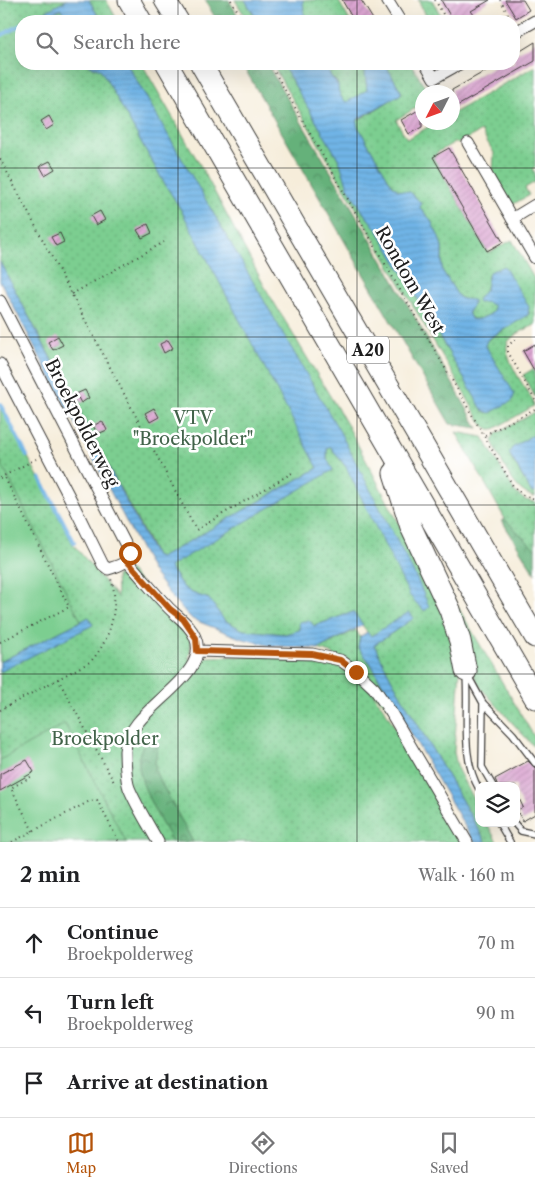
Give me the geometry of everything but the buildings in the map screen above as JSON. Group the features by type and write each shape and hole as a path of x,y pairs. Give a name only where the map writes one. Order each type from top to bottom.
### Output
{"highway":[{"path":"129,0 138,15"},
{"path":"165,0 174,15"},
{"name":"A20","path":"170,70 535,698"},
{"name":"A20","path":"204,70 535,637"},
{"name":"A20","path":"381,433 411,527 450,610 460,641 466,671"}],"street":[{"path":"387,0 396,15"},
{"path":"520,30 535,21"},
{"path":"429,70 434,78 448,70"},
{"path":"468,143 535,258"},
{"path":"512,219 533,206"},
{"name":"Broekpolderweg","path":"0,301 130,553 127,561"},
{"path":"0,364 103,566 108,569 120,566 127,561 170,609 183,619 196,638 197,651 192,667 175,687 146,712 130,733 125,750 129,787 158,842"},
{"path":"197,651 312,654 340,660 374,688 390,711 467,842"}],"lane":[{"name":"A20","path":"466,671 482,703 513,734 535,763"},
{"name":"A20","path":"466,671 466,748 468,763 475,783"},
{"name":"A20","path":"482,703 482,767 491,782"},
{"path":"501,827 510,842"},
{"path":"518,827 521,831 535,834"}],"path":[{"path":"231,0 240,15"},
{"path":"435,0 444,15"},
{"path":"500,0 509,15"},
{"name":"Rondom West","path":"273,70 513,486 523,495 535,499"},
{"path":"0,159 196,530 292,473"},
{"path":"72,294 164,242"},
{"path":"515,339 508,346 508,352 535,400"},
{"path":"485,435 535,409"},
{"path":"0,478 28,464"},
{"path":"0,642 69,607 4,476"},
{"path":"0,710 90,662 99,653 109,632 114,604 113,586 108,569"},
{"path":"58,679 116,786"},
{"path":"33,831 12,788 34,775"},
{"path":"12,842 90,801 97,800 119,842"}],"green space":[{"name":"VTV \"Broekpolder\"","path":"0,0 67,0 39,15 15,15 15,70 101,70 180,208 318,468 160,558 155,556 0,262"},
{"path":"89,0 106,0 115,15 98,15"},
{"path":"205,0 229,0 238,15 214,15"},
{"path":"235,0 245,0 254,15 244,15"},
{"path":"303,0 338,0 347,15 305,15"},
{"path":"418,0 432,0 441,15 426,15"},
{"name":"VTV \"Broekpolder\"","path":"61,9 64,15 43,15"},
{"path":"535,66 535,167 532,169 535,173 535,182 525,188 529,195 512,205 493,173 494,153 481,131 457,144 455,142 436,153 433,157 488,253 512,240 535,280 535,325 513,337 508,342 507,347 511,363 533,400 534,406 494,429 488,429 482,424 276,70 286,70 339,160 348,187 363,212 378,231 483,411 487,413 513,393 485,345 486,341 530,313 488,275 480,303 487,302 494,306 493,312 478,319 469,316 469,310 473,305 458,296 442,270 442,247 430,219 420,208 421,204 412,195 396,189 392,185 357,125 357,121 401,94 389,70 415,70 424,85 415,85 415,108 396,120 407,139 423,130 460,130 460,109"},
{"path":"130,70 145,70 203,170 266,289 348,426 437,596 460,671 454,752 458,770 475,802 475,823 392,680 374,645 414,618 370,636 353,612 314,626 300,622 300,630 285,634 243,630 224,620 209,599 192,593 183,587 169,566 332,470 327,459 327,449 330,446 346,467 354,459"},
{"path":"245,70 271,70 363,226 478,428 450,424"},
{"path":"328,70 365,70 367,90 349,102 344,101 338,91 337,82"},
{"path":"535,368 535,397 523,375"},
{"name":"Broekpolder","path":"0,403 73,544 117,597 116,576 124,571 130,571 189,635 191,645 189,659 202,661 206,657 255,656 309,659 338,666 351,673 363,682 383,708 462,842 0,842"},
{"path":"535,412 535,436 510,456 532,493 535,492 535,497 520,489 514,482 492,441 496,434"},
{"path":"456,432 483,437 515,492 525,500 535,502 535,549 505,519"},
{"path":"0,461 81,621 0,662"},
{"path":"505,519 535,549 535,574 502,521"},
{"path":"445,585 535,738 535,748 479,686 472,670"},
{"path":"356,630 360,637 358,647 371,664 400,718 331,653 318,649"},
{"path":"65,724 126,842 0,842 0,760"},
{"path":"148,741 158,745 155,763 156,773 193,842 172,842 152,806 141,776 139,762 141,750"},
{"path":"477,827 489,827 497,842 486,842"}],"water":[{"path":"67,0 89,0 98,15 64,15 61,9 48,15 39,15"},
{"path":"245,0 303,0 305,15 254,15"},
{"path":"101,70 130,70 340,432 418,581 429,607 425,611 410,596 346,467 330,446 327,449 327,459 333,470 169,567 183,587 192,593 209,599 224,620 243,630 285,634 300,630 299,622 309,620 314,626 353,612 363,625 318,649 267,645 240,638 192,619 173,599 152,571 0,281 0,262 155,556 160,558 318,468 180,208"},
{"path":"286,70 328,70 338,85 341,97 347,102 367,90 365,70 389,70 401,94 358,119 357,125 392,185 398,190 410,192 421,203 420,208 430,219 439,237 442,247 442,270 458,296 462,299 473,300 473,305 468,312 471,319 480,319 493,312 494,306 487,302 478,303 477,300 486,289 489,272 504,266 529,307 528,315 488,339 485,345 514,393 512,401 490,413 483,411 378,231 363,212 348,187 339,160"},
{"path":"531,436 535,436 535,492 532,493 509,453 512,448"},
{"path":"409,612 414,618 374,645 392,680 475,823 475,827 477,827 486,842 474,842 371,664 358,647 360,637 367,632 371,636"},
{"path":"89,617 93,625 0,672 0,662"}],"waterway":[{"path":"0,36 15,28"},
{"path":"0,404 27,456"},
{"path":"40,478 74,542"}],"route":[{"path":"130,553 127,561 144,578 161,600 183,619 196,638 197,651 312,654 340,660 356,672"}]}
